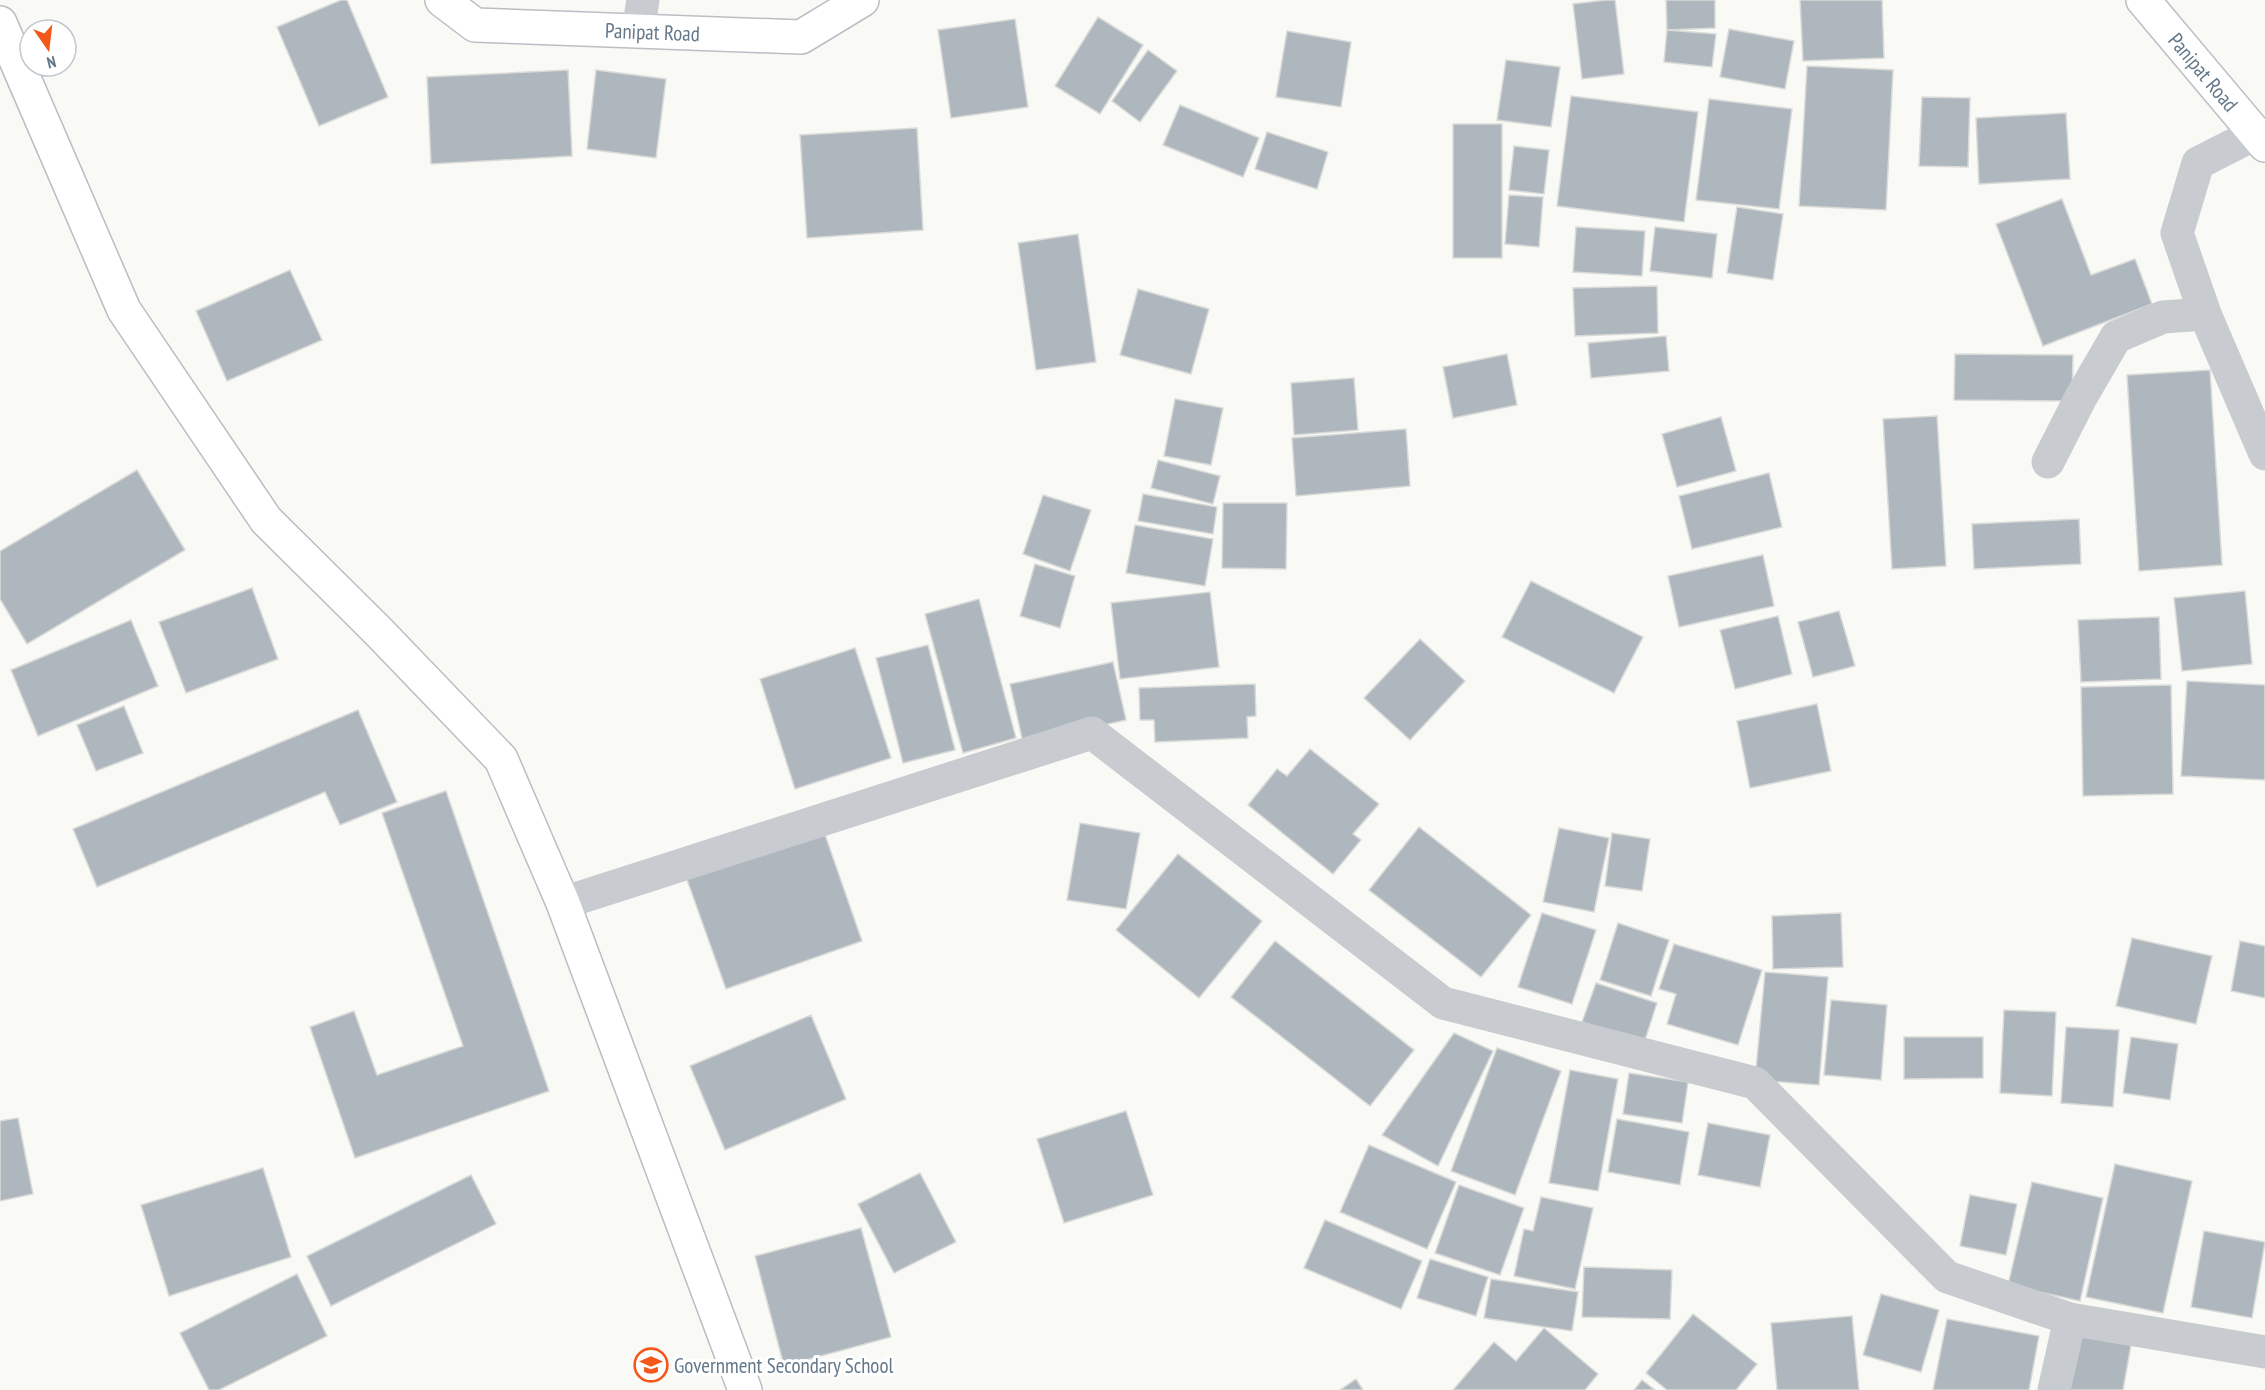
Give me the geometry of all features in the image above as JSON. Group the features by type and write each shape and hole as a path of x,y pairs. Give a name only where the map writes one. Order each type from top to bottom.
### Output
{"main road":[{"name":"Panipat Road","path":"442,0 475,25 640,16 801,37 862,0"},
{"name":"Panipat Road","path":"2143,0 2260,139"},
{"path":"0,23 124,310 266,520 378,631 501,759 563,903 745,1390"}],"street":[{"path":"2260,139 2198,163 2177,233 2205,314 2265,454"},
{"path":"2048,462 2080,399 2116,337 2163,317 2205,314"},
{"path":"563,903 1092,733 1443,1003 1755,1083 1947,1276 2070,1318 2265,1352"},
{"path":"2054,1390 2070,1318"}],"building":[{"path":"341,0 347,0 388,97 319,126 277,27"},
{"path":"1615,0 1624,74 1582,79 1573,4"},
{"path":"1666,0 1715,0 1715,28 1667,30"},
{"path":"1800,0 1882,0 1884,58 1803,61"},
{"path":"1098,17 1143,45 1100,114 1055,86"},
{"path":"1015,19 1028,107 951,118 938,30"},
{"path":"1729,29 1794,41 1785,89 1720,77"},
{"path":"1667,30 1716,34 1712,67 1664,62"},
{"path":"1287,31 1351,42 1341,107 1276,97"},
{"path":"1148,50 1177,71 1140,122 1112,101"},
{"path":"1506,60 1560,67 1551,127 1497,120"},
{"path":"1807,66 1893,70 1886,210 1799,206"},
{"path":"568,70 572,156 431,164 427,77"},
{"path":"596,70 666,79 656,158 587,149"},
{"path":"1571,96 1698,112 1684,222 1557,206"},
{"path":"1922,97 1970,98 1968,167 1919,166"},
{"path":"1709,99 1792,109 1779,209 1696,200"},
{"path":"1180,105 1259,138 1243,177 1163,145"},
{"path":"2066,113 2070,179 1979,184 1976,118"},
{"path":"1453,124 1502,124 1502,258 1453,258"},
{"path":"917,128 923,230 807,238 800,135"},
{"path":"1267,132 1328,152 1317,189 1255,169"},
{"path":"1514,146 1549,150 1544,194 1509,190"},
{"path":"1509,195 1543,197 1539,247 1505,244"},
{"path":"2062,199 2091,275 2135,259 2152,304 2043,346 1996,224"},
{"path":"1737,207 1783,214 1773,280 1727,273"},
{"path":"1576,227 1645,231 1642,276 1573,272"},
{"path":"1655,227 1717,234 1712,278 1650,271"},
{"path":"1078,234 1096,362 1036,370 1018,243"},
{"path":"290,270 322,340 227,381 196,311"},
{"path":"1657,286 1658,333 1575,336 1573,288"},
{"path":"1138,289 1209,309 1191,374 1120,355"},
{"path":"1666,336 1669,371 1591,378 1588,343"},
{"path":"1507,354 1517,405 1453,418 1443,367"},
{"path":"1955,354 2073,355 2072,401 1954,400"},
{"path":"2210,370 2222,565 2139,571 2127,375"},
{"path":"1354,378 1358,430 1294,435 1291,383"},
{"path":"1175,399 1223,408 1211,465 1164,456"},
{"path":"1937,416 1946,566 1892,569 1883,419"},
{"path":"1721,417 1736,471 1677,487 1662,434"},
{"path":"1406,429 1410,486 1296,496 1292,438"},
{"path":"1158,460 1220,476 1213,504 1151,488"},
{"path":"137,470 185,550 27,644 0,599 0,551"},
{"path":"1769,473 1782,527 1692,549 1679,496"},
{"path":"1143,494 1217,507 1213,534 1138,521"},
{"path":"1043,495 1091,510 1070,571 1023,554"},
{"path":"1223,503 1287,503 1286,569 1222,568"},
{"path":"2079,519 2081,564 1974,569 1972,524"},
{"path":"1135,525 1213,539 1205,586 1126,573"},
{"path":"1763,555 1774,606 1679,627 1668,576"},
{"path":"1035,564 1075,576 1060,628 1020,616"},
{"path":"1531,581 1643,637 1614,693 1502,637"},
{"path":"252,588 278,659 186,693 159,622"},
{"path":"2245,591 2252,664 2182,671 2174,598"},
{"path":"1210,592 1219,667 1120,679 1111,603"},
{"path":"979,599 1016,738 963,753 925,614"},
{"path":"1839,611 1855,666 1813,677 1798,622"},
{"path":"1778,616 1792,674 1735,689 1720,630"},
{"path":"2159,617 2161,679 2081,682 2078,620"},
{"path":"131,620 158,686 38,736 11,670"},
{"path":"1420,639 1465,681 1410,740 1364,698"},
{"path":"928,645 955,750 903,763 876,658"},
{"path":"855,648 891,758 795,789 760,679"},
{"path":"1113,662 1126,720 1023,743 1010,684"},
{"path":"2187,681 2265,685 2265,780 2181,776"},
{"path":"1255,684 1256,716 1247,717 1248,738 1155,742 1154,720 1140,720 1139,688"},
{"path":"2171,685 2173,794 2083,796 2081,687"},
{"path":"1817,704 1831,771 1750,788 1737,721"},
{"path":"124,706 143,753 96,771 77,725"},
{"path":"358,710 397,802 340,825 325,792 97,887 73,829"},
{"path":"1310,749 1379,804 1353,834 1361,840 1333,874 1248,805 1277,769 1287,776"},
{"path":"446,791 549,1091 355,1158 310,1027 354,1011 377,1075 463,1046 382,813"},
{"path":"1080,823 1140,833 1126,909 1067,900"},
{"path":"822,826 862,941 726,989 685,874"},
{"path":"1419,827 1531,915 1481,977 1369,890"},
{"path":"1559,828 1609,838 1594,912 1543,902"},
{"path":"1612,833 1650,839 1642,891 1605,886"},
{"path":"1178,854 1262,921 1199,998 1116,930"},
{"path":"1542,913 1596,930 1572,1004 1518,987"},
{"path":"1841,913 1843,967 1773,969 1772,916"},
{"path":"1618,923 1669,940 1651,996 1600,980"},
{"path":"2132,938 2212,956 2196,1024 2116,1006"},
{"path":"1275,941 1414,1050 1370,1106 1231,997"},
{"path":"2240,941 2265,946 2265,998 2231,991"},
{"path":"1674,944 1762,970 1738,1045 1667,1024 1676,994 1659,989"},
{"path":"1765,972 1828,977 1819,1085 1755,1080"},
{"path":"1596,983 1657,1003 1644,1043 1582,1022"},
{"path":"1831,1000 1887,1005 1881,1080 1824,1075"},
{"path":"2004,1010 2056,1012 2052,1096 2000,1093"},
{"path":"811,1015 846,1099 725,1150 690,1066"},
{"path":"2066,1027 2119,1030 2113,1107 2061,1103"},
{"path":"1454,1033 1493,1051 1438,1166 1382,1135"},
{"path":"1904,1037 1983,1037 1983,1078 1904,1079"},
{"path":"2131,1037 2178,1044 2170,1100 2123,1093"},
{"path":"1497,1048 1561,1071 1515,1195 1451,1171"},
{"path":"1570,1070 1618,1079 1598,1191 1549,1183"},
{"path":"1629,1073 1688,1082 1682,1123 1623,1114"},
{"path":"1126,1111 1153,1195 1064,1223 1037,1139"},
{"path":"18,1118 33,1194 0,1201 0,1121"},
{"path":"1617,1119 1689,1132 1680,1185 1608,1172"},
{"path":"1708,1123 1770,1135 1760,1187 1698,1175"},
{"path":"1369,1145 1456,1182 1427,1249 1340,1212"},
{"path":"2115,1164 2192,1181 2163,1313 2086,1297"},
{"path":"263,1168 291,1257 169,1296 141,1205"},
{"path":"920,1173 956,1242 894,1273 858,1204"},
{"path":"471,1175 496,1224 331,1306 307,1256"},
{"path":"2032,1182 2103,1198 2080,1301 2008,1285"},
{"path":"1459,1185 1524,1208 1500,1275 1435,1253"},
{"path":"1970,1195 2017,1204 2006,1255 1960,1246"},
{"path":"1541,1197 1593,1208 1575,1289 1514,1276 1524,1229 1533,1231"},
{"path":"1325,1220 1422,1261 1401,1309 1304,1268"},
{"path":"861,1228 891,1337 784,1366 755,1256"},
{"path":"2204,1231 2265,1242 2252,1318 2191,1307"},
{"path":"1430,1259 1488,1277 1476,1316 1417,1298"},
{"path":"1584,1267 1672,1270 1670,1319 1582,1317"},
{"path":"297,1274 327,1336 219,1390 209,1390 180,1333"},
{"path":"1491,1279 1578,1292 1572,1331 1484,1318"},
{"path":"1881,1294 1939,1310 1921,1372 1863,1355"},
{"path":"1693,1314 1757,1364 1736,1390 1667,1390 1646,1373"},
{"path":"1852,1316 1859,1390 1777,1390 1771,1323"},
{"path":"1947,1319 2039,1336 2029,1390 1933,1390"},
{"path":"1544,1328 1598,1374 1585,1390 1453,1390 1494,1342 1516,1361"},
{"path":"2071,1335 2131,1345 2123,1390 2062,1390"},
{"path":"1356,1379 1363,1390 1340,1390"},
{"path":"1642,1380 1655,1390 1634,1390"}],"place":[{"name":"Government Secondary School","path":"651,1365"}]}
